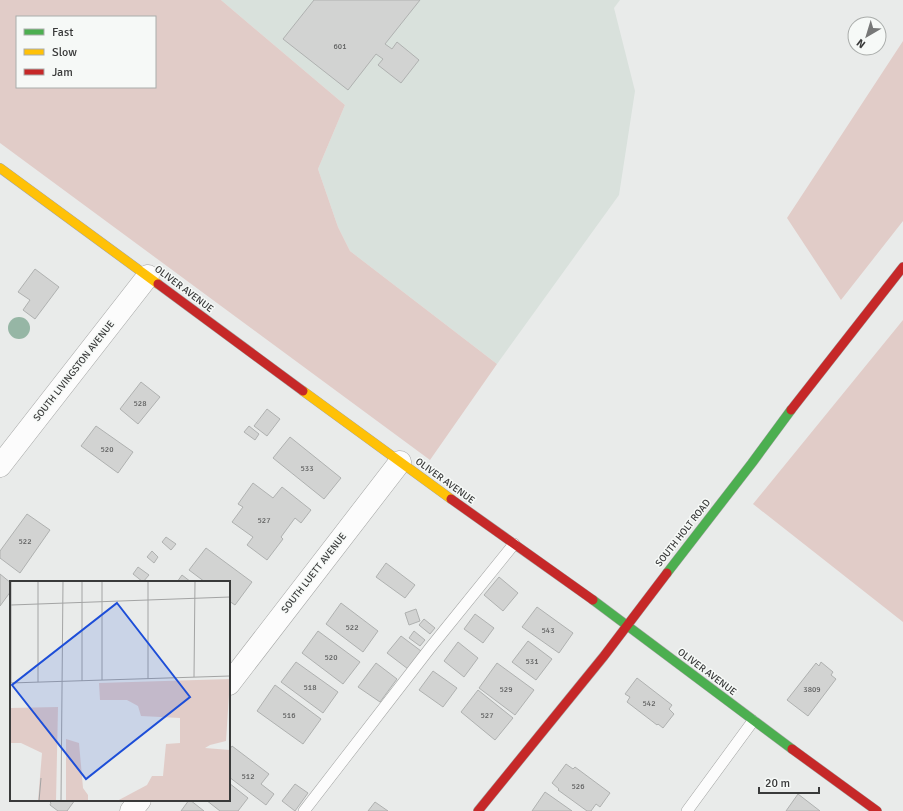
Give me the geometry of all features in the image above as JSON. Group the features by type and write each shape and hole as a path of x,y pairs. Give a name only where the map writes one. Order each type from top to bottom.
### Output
{"street":[{"name":"OLIVER AVENUE","path":"0,168 400,462 627,625 753,721 877,811"},
{"name":"SOUTH HOLT ROAD","path":"478,811 604,656 787,415 903,267"},
{"name":"SOUTH LIVINGSTON AVENUE","path":"0,466 148,276"},
{"name":"SOUTH LUETT AVENUE","path":"230,683 400,462"},
{"path":"131,811 139,801"}],"lane":[{"path":"304,811 430,648 514,544"},
{"path":"687,811 753,721"}],"shaded area":[{"path":"0,0 221,0 345,105 318,169 338,227 350,251 497,364 430,460 0,143"},
{"path":"221,0 620,0 614,8 635,91 619,195 497,364 350,251 338,227 318,169 345,105"},
{"path":"903,41 903,221 841,300 787,218"},
{"path":"19,317 27,320 30,328 27,336 19,339 11,336 8,328 11,320"},
{"path":"903,320 903,622 753,504"}],"building":[{"path":"314,0 420,0 385,44 392,49 397,42 419,60 401,83 378,65 383,59 376,54 348,90 283,39"},
{"path":"35,269 59,287 35,319 23,310 30,300 18,292"},
{"path":"141,382 160,397 138,424 120,409"},
{"path":"267,409 280,419 267,436 254,426"},
{"path":"96,426 133,452 118,473 81,446"},
{"path":"249,426 259,434 255,440 244,432"},
{"path":"290,437 341,478 324,499 273,458"},
{"path":"253,483 273,498 282,487 311,510 301,523 295,518 281,537 283,539 267,560 247,545 253,537 232,522 243,507 238,504"},
{"path":"27,514 50,530 20,573 0,558 0,551"},
{"path":"166,537 176,544 171,550 162,542"},
{"path":"206,548 252,582 235,605 230,602 230,581 204,581 189,570"},
{"path":"152,551 158,557 154,563 147,557"},
{"path":"386,563 415,585 405,598 376,577"},
{"path":"138,567 149,575 144,581 142,581 133,574"},
{"path":"0,574 10,582 10,592 0,606"},
{"path":"182,575 190,581 178,581"},
{"path":"499,577 518,593 503,611 484,595"},
{"path":"341,603 378,631 363,652 326,624"},
{"path":"537,607 573,633 559,653 522,627"},
{"path":"416,609 420,621 409,625 405,613"},
{"path":"475,614 494,628 483,643 464,629"},
{"path":"424,619 435,628 430,634 419,625"},
{"path":"318,631 360,662 343,684 302,653"},
{"path":"414,631 425,640 420,646 409,638"},
{"path":"401,636 421,651 408,669 387,653"},
{"path":"528,641 552,659 536,680 512,662"},
{"path":"458,642 478,658 464,677 444,661"},
{"path":"296,662 338,692 323,713 281,682"},
{"path":"821,662 833,672 831,675 836,679 808,716 787,700 816,663 819,666"},
{"path":"376,663 397,679 380,702 358,687"},
{"path":"497,663 534,690 515,715 479,688"},
{"path":"433,671 457,688 443,707 419,690"},
{"path":"637,678 672,705 669,709 674,714 663,728 627,702 630,697 625,694"},
{"path":"275,685 321,719 303,744 257,711"},
{"path":"478,690 513,718 495,740 461,712"},
{"path":"232,746 269,774 261,784 274,794 266,805 230,778 230,749"},
{"path":"566,764 573,769 575,767 610,793 600,807 596,804 591,811 587,811 558,790 559,789 552,783"},
{"path":"230,784 248,798 238,811 220,811 207,801 230,801"},
{"path":"295,784 308,793 295,811 282,801"},
{"path":"545,792 572,811 532,811"},
{"path":"798,794 820,811 786,811"},
{"path":"49,801 74,801 67,811 58,811 50,805 51,803"},
{"path":"188,801 191,801 204,811 181,811"},
{"path":"375,802 388,811 368,811"}],"traffic: fast":[{"path":"667,573 791,410"},
{"path":"593,600 792,749"}],"traffic: slow":[{"path":"0,168 158,284"},
{"path":"303,391 451,499"}],"traffic: jam":[{"path":"791,410 903,267"},
{"path":"158,284 303,391"},
{"path":"451,499 593,600"},
{"path":"478,811 604,656 667,573"},
{"path":"792,749 877,811"}]}
